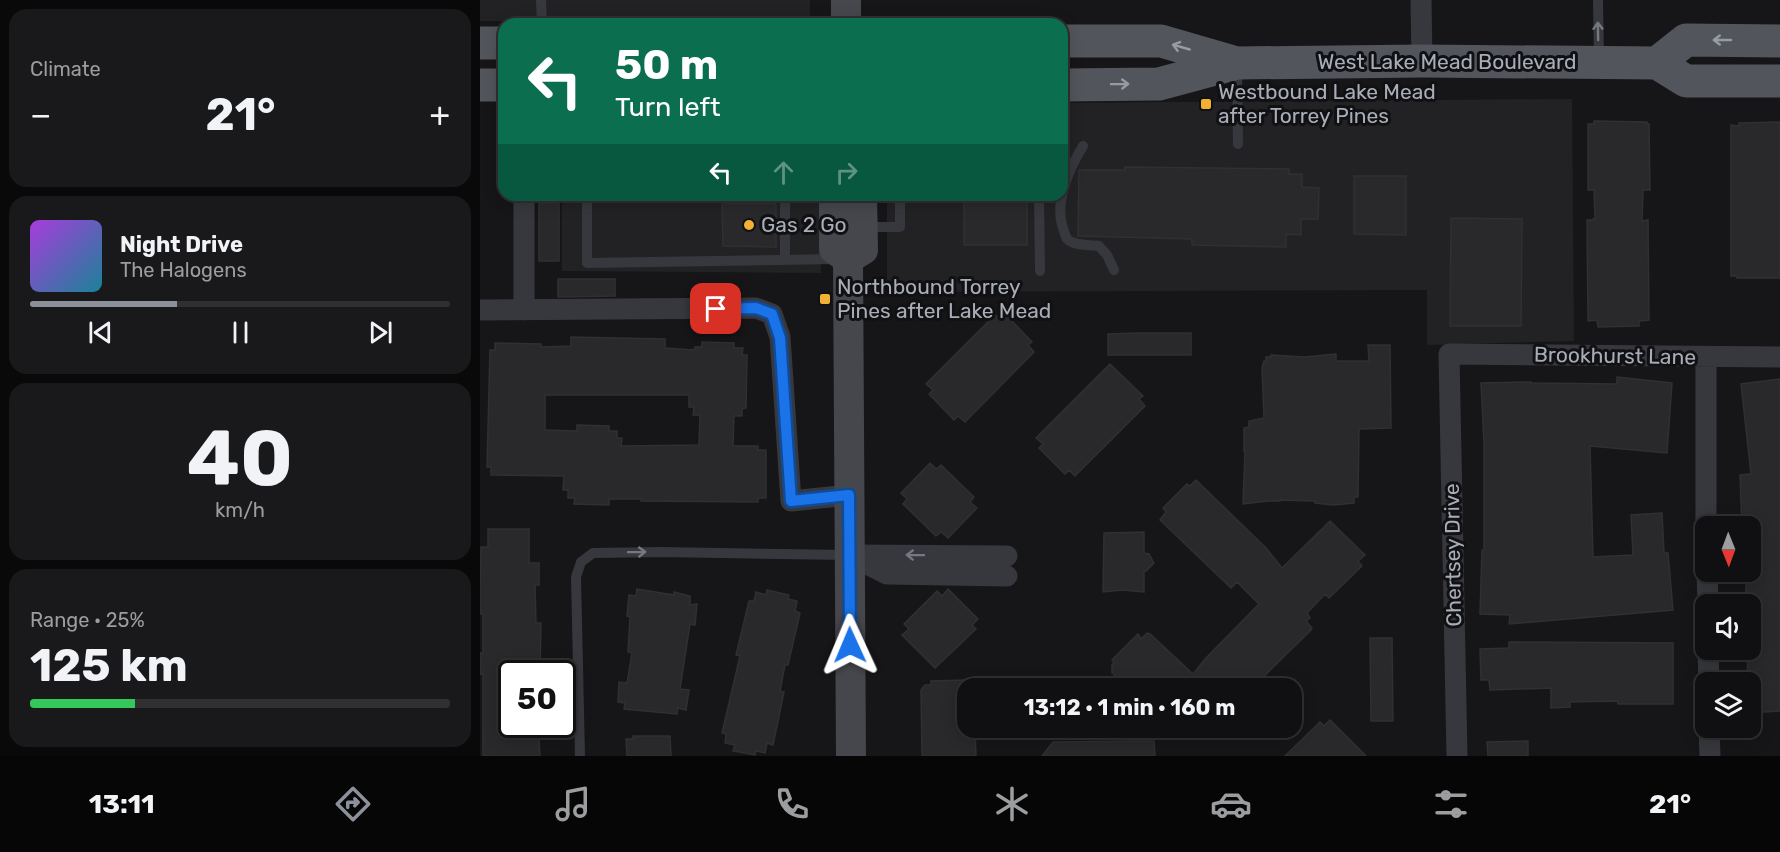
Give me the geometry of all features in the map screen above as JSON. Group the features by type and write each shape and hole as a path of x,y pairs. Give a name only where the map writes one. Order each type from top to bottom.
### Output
{"main road":[{"path":"846,0 846,18"},
{"path":"1780,41 1686,40 1657,63 1686,81 1780,81"},
{"name":"West Lake Mead Boulevard","path":"1068,41 1161,41 1237,63"},
{"path":"480,43 498,44"},
{"name":"West Lake Mead Boulevard","path":"1068,85 1159,84 1237,63 1422,61 1657,63"},
{"path":"480,85 498,85"},
{"path":"834,201 834,249 848,259"},
{"path":"848,259 862,250 862,201"},
{"path":"848,259 851,756"}],"street":[{"path":"1421,0 1422,61"},
{"path":"524,201 524,310"},
{"path":"480,310 756,308 772,314 780,338 791,501 849,495"},
{"name":"Brookhurst Lane","path":"1449,354 1780,357"},
{"name":"Chertsey Drive","path":"1449,354 1457,756"},
{"path":"1706,357 1706,516"},
{"path":"849,555 944,565 1007,566"},
{"path":"1709,738 1710,756"}],"lane":[{"path":"541,0 542,18"},
{"path":"1598,0 1599,63"},
{"path":"1237,63 1238,144"},
{"path":"1068,178 1072,165 1083,146"},
{"path":"587,201 587,263 848,259"},
{"path":"784,201 785,260"},
{"path":"862,227 900,227 900,201"},
{"path":"1039,201 1040,271"},
{"path":"1062,201 1061,224 1067,239 1074,243 1100,246 1114,270"},
{"path":"580,756 576,577 581,562 592,553 849,555"}],"shaded area":[{"path":"480,0 810,0 810,18 498,18 498,21 480,21"},
{"path":"1572,99 1574,341 1427,345 1427,290 887,292 887,201 1068,201 1068,103"},
{"path":"562,201 819,201 821,273 562,271"}],"building":[{"path":"1594,121 1647,122 1649,124 1650,190 1643,190 1642,221 1648,220 1649,320 1639,321 1639,326 1598,327 1597,320 1588,321 1587,220 1595,219 1594,190 1588,190 1588,124 1594,124"},
{"path":"1780,122 1780,278 1737,278 1737,276 1731,276 1731,125"},
{"path":"1125,167 1289,169 1289,174 1302,174 1302,187 1319,188 1318,219 1301,219 1301,235 1286,234 1286,247 1192,245 1192,239 1078,236 1079,170 1125,170"},
{"path":"1354,176 1406,176 1406,235 1354,234"},
{"path":"964,201 1027,201 1027,245 964,245"},
{"path":"539,203 559,203 559,261 539,261"},
{"name":"Gas 2 Go","path":"722,204 776,204 776,247 723,246"},
{"path":"1451,218 1522,219 1521,326 1450,326"},
{"path":"558,279 615,279 615,296 558,297"},
{"path":"994,316 1001,316 1004,319 1007,316 1032,342 1028,345 1034,352 965,422 958,416 954,420 929,394 933,390 926,384"},
{"path":"1191,333 1191,355 1108,355 1108,334"},
{"path":"571,337 665,339 665,348 694,350 695,347 702,347 702,342 734,343 734,348 743,348 742,355 747,355 746,408 742,409 742,416 734,416 733,446 758,446 758,450 766,450 766,498 758,498 758,502 609,499 609,505 574,504 575,498 568,498 568,490 563,490 564,476 491,475 491,467 487,467 490,350 495,350 495,343 541,344 541,347 571,346","holes":["545,395 689,395 689,407 694,407 693,415 700,415 699,445 621,446 622,438 617,438 617,431 609,431 609,426 577,425 577,431 545,430"]},
{"path":"1368,345 1390,345 1391,428 1359,429 1358,497 1354,497 1354,503 1333,505 1315,503 1315,501 1280,500 1243,504 1244,428 1249,427 1249,421 1264,418 1262,368 1266,357 1336,354 1336,361 1369,361"},
{"path":"1110,364 1143,396 1139,399 1145,406 1075,476 1069,470 1065,474 1039,448 1043,444 1036,438"},
{"path":"1617,377 1672,383 1667,453 1590,446 1593,557 1633,555 1631,515 1662,513 1664,553 1668,553 1673,610 1509,624 1510,615 1480,614 1482,550 1484,550 1484,443 1481,383 1617,384"},
{"path":"1780,379 1780,711 1761,712 1761,672 1748,672 1747,660 1761,660 1761,594 1746,594 1746,582 1761,582 1761,516 1742,516 1740,475 1751,474 1741,384"},
{"path":"930,463 936,469 941,465 974,497 970,502 977,508 948,538 941,532 936,536 903,504 907,499 901,493"},
{"path":"1196,480 1266,548 1282,568 1330,521 1365,555 1358,561 1362,566 1329,598 1325,594 1307,613 1310,618 1306,621 1312,628 1311,630 1262,678 1118,678 1112,673 1114,662 1112,660 1138,634 1141,639 1147,633 1193,674 1259,604 1237,582 1231,588 1160,520 1166,512 1163,508 1187,484 1190,486"},
{"path":"488,529 529,529 529,563 539,563 539,585 535,585 536,623 541,623 540,660 498,660 498,738 539,738 540,756 483,756 483,674 480,674 480,653 483,653 483,614 480,614 481,547 488,547"},
{"path":"1144,532 1144,553 1149,554 1154,563 1144,571 1144,592 1122,590 1103,592 1104,533"},
{"path":"637,589 674,595 674,592 690,596 690,605 697,604 695,625 690,624 680,689 689,690 686,710 678,708 677,714 624,709 625,703 618,702 619,682 627,683 632,653 628,652 629,595 636,596"},
{"path":"948,589 978,619 972,625 976,629 935,668 902,635 909,629 904,624 937,591 942,596"},
{"path":"767,590 789,595 788,599 797,601 795,611 800,613 788,665 785,665 780,691 784,692 773,745 767,743 765,753 756,751 755,755 733,751 735,745 725,743 726,734 722,733 740,656 736,655 749,601 754,601 756,592 766,595"},
{"path":"1370,638 1392,638 1393,721 1371,721"},
{"path":"1509,642 1673,643 1673,704 1618,704 1618,701 1570,702 1570,707 1551,708 1551,688 1490,690 1489,680 1481,680 1480,649 1509,648"},
{"path":"957,680 957,738 975,738 976,756 922,756 921,690 925,685 931,685 931,681"},
{"path":"1330,720 1366,756 1285,756 1320,722 1324,726"},
{"path":"633,736 670,736 671,756 627,756 626,739 633,739"},
{"path":"1154,741 1155,756 1042,756 1053,742"},
{"path":"1528,741 1528,756 1488,756 1487,742"}],"place":[{"name":"Westbound Lake Mead after Torrey Pines","path":"1206,104"},
{"name":"Gas 2 Go","path":"749,225"},
{"name":"Northbound Torrey Pines after Lake Mead","path":"825,299"}],"route":[{"path":"716,309 756,308 772,314 780,338 791,501 849,495 850,645"}]}
